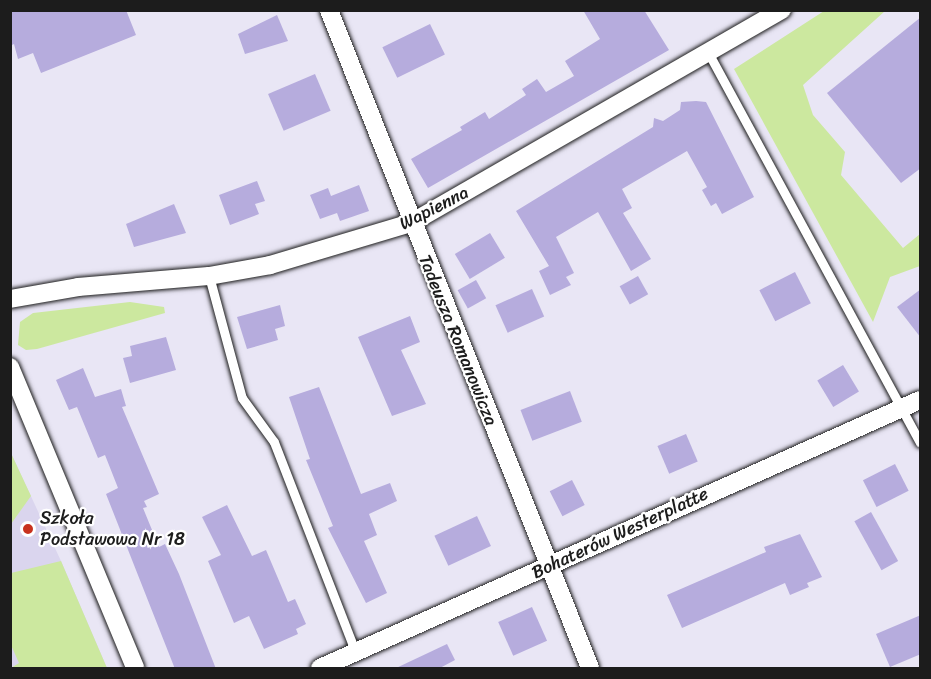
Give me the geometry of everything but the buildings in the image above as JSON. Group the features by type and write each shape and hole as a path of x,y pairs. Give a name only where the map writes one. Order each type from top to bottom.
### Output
{"street":[{"name":"Tadeusza Romanowicza","path":"329,10 411,223 590,669"},
{"name":"Wapienna","path":"10,299 78,287 209,276 270,265 411,223 709,54 782,10"},
{"path":"10,368 135,669"},
{"name":"Bohaterów Westerplatte","path":"320,669 734,481 902,411 921,400"}],"lane":[{"path":"709,54 902,411 921,442"},
{"path":"209,276 242,399 274,442 356,652"}],"shaded area":[{"name":"Szkoła Podstawowa Nr 18","path":"10,451 61,561 107,668 11,668"}],"green space":[{"path":"824,11 885,11 803,85 813,115 845,152 841,175 903,248 920,234 920,266 890,277 873,322 734,69"},
{"path":"130,302 164,307 165,313 37,349 26,350 18,345 20,322 33,313"},
{"path":"10,451 31,496 11,524 10,524"},
{"name":"Szkoła Podstawowa Nr 18","path":"61,561 107,668 11,668 19,663 11,645 11,573"}],"place":[{"name":"Szkoła Podstawowa Nr 18","path":"28,529"}]}
